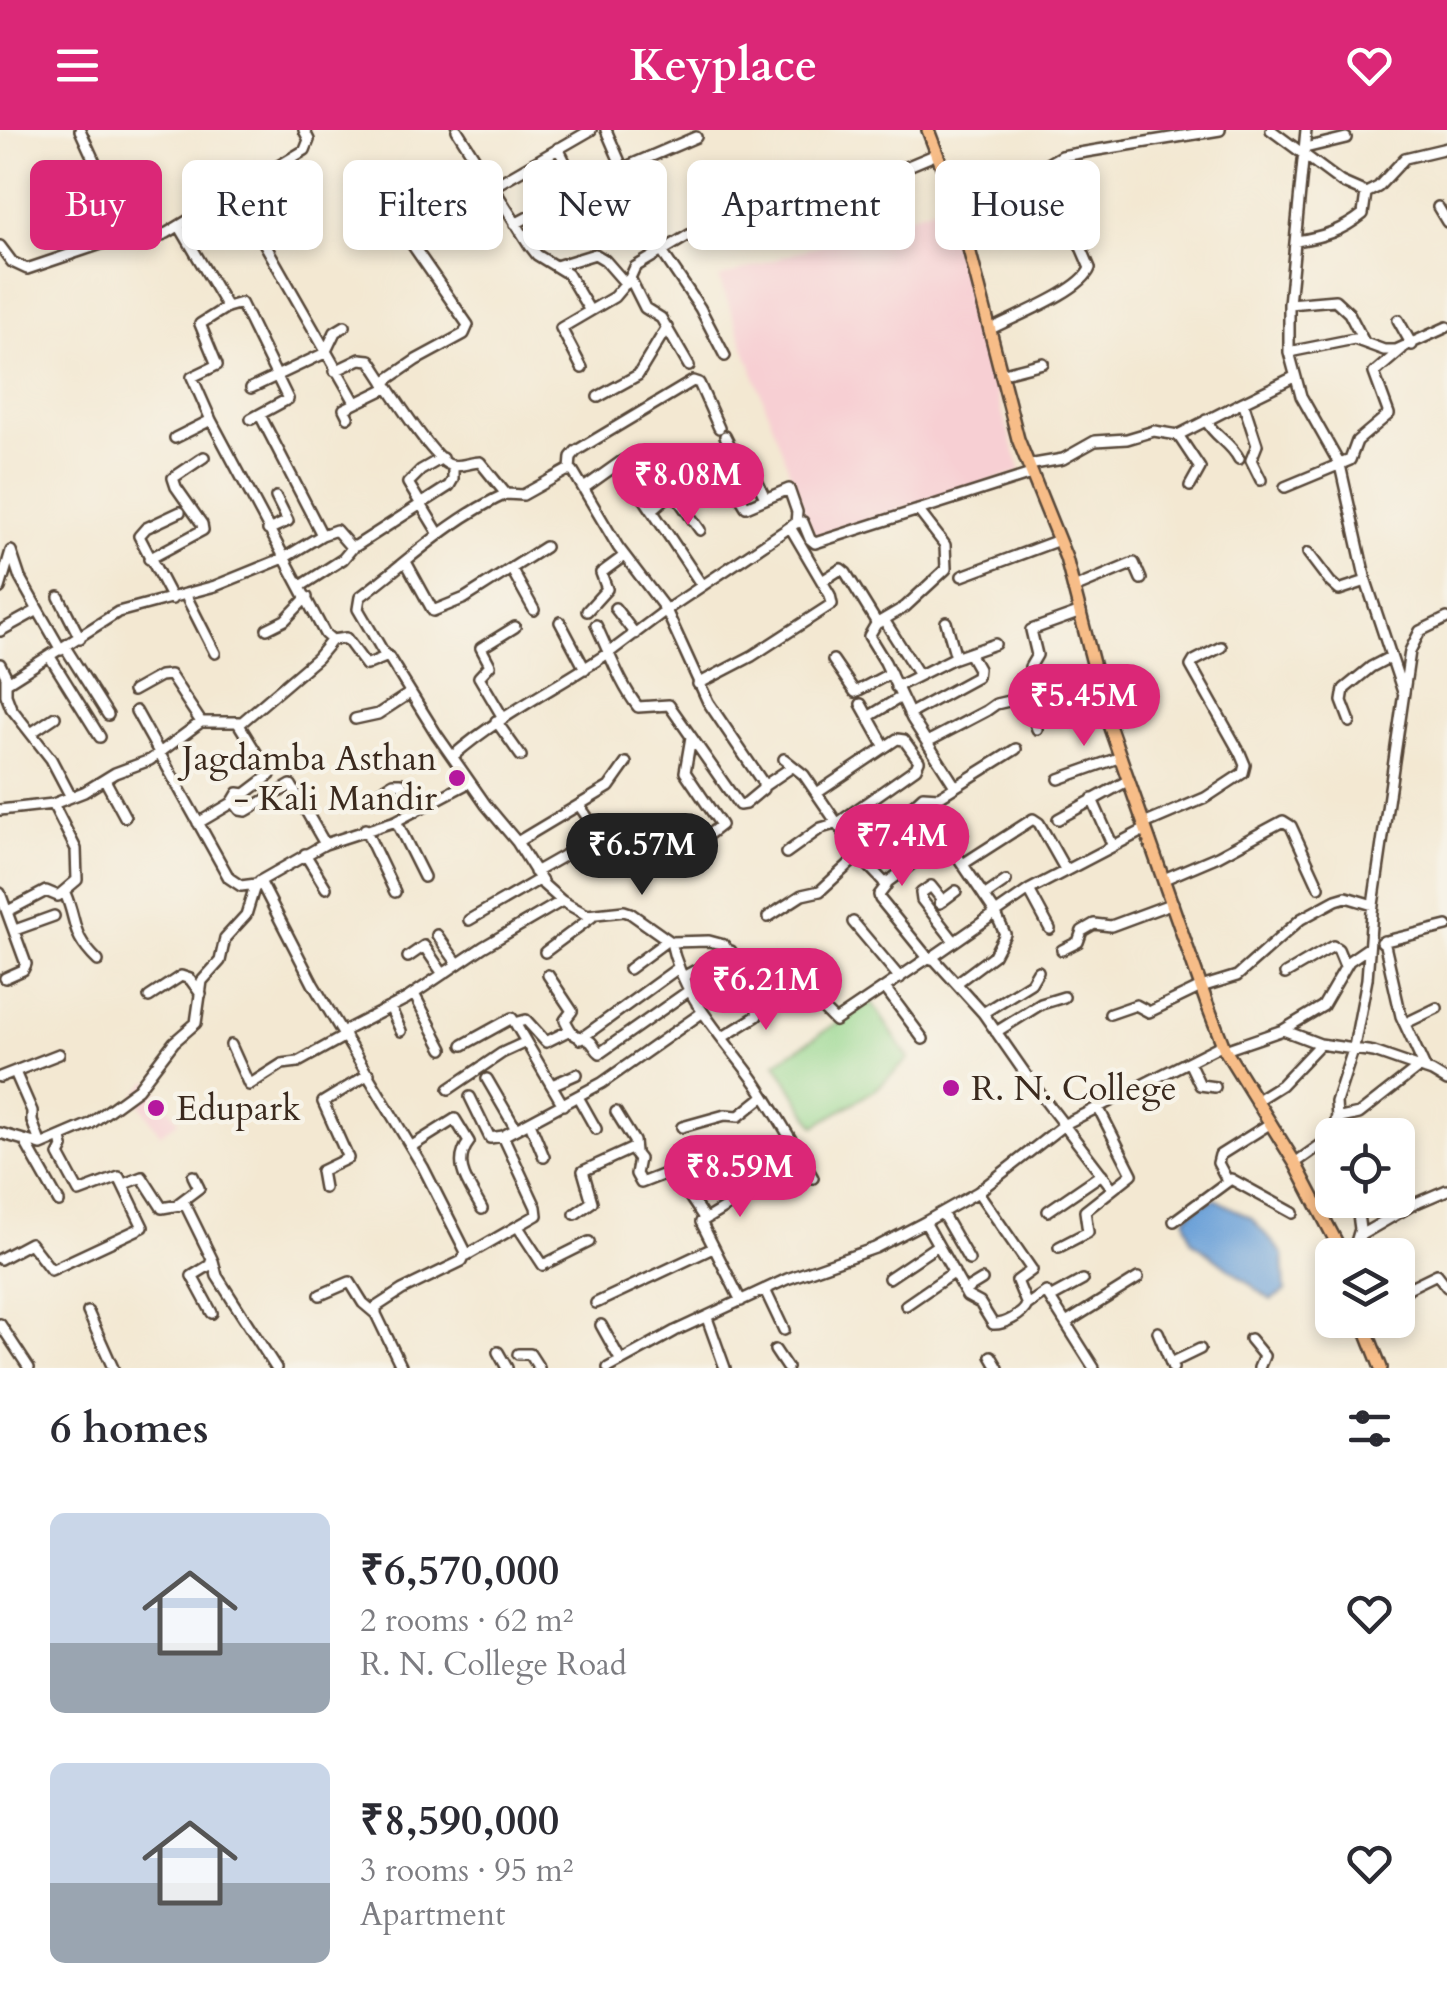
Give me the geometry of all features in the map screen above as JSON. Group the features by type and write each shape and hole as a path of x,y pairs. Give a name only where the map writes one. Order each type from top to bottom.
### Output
{"main road":[{"path":"928,130 939,160"},
{"path":"969,250 1000,374 1074,588 1108,722 1201,987 1224,1047 1295,1163 1334,1238"},
{"path":"1369,1338 1381,1368"}],"street":[{"path":"80,130 94,160"},
{"path":"288,160 305,150 309,140 304,130"},
{"path":"457,130 477,160"},
{"path":"503,181 591,130"},
{"path":"606,130 620,160"},
{"path":"1054,160 1220,130"},
{"path":"1271,130 1353,189 1366,193 1378,188 1405,158 1447,148"},
{"path":"1306,130 1289,304 1289,352 1305,406 1340,464 1366,581 1403,692"},
{"path":"646,160 696,137"},
{"path":"1304,152 1346,138"},
{"path":"558,148 564,160"},
{"path":"667,247 732,219 752,230 768,225 937,154"},
{"path":"1296,241 1342,229 1363,214 1366,193"},
{"path":"503,202 537,255 568,274 590,311"},
{"path":"1438,207 1447,222"},
{"path":"515,224 523,220"},
{"path":"162,235 180,227 227,307"},
{"path":"0,246 12,262 27,269 84,250"},
{"path":"267,250 355,402"},
{"path":"348,417 343,410 386,385 416,360 464,334 468,326 416,250"},
{"path":"582,368 562,328 614,297 635,267 661,250 694,298 726,356"},
{"path":"990,330 1087,275 1088,264 1082,250"},
{"path":"556,266 595,254 606,260 628,281 645,308 661,318 688,366"},
{"path":"1289,304 1335,300 1353,318 1364,342"},
{"path":"322,535 255,417 288,401 241,303 237,302 200,324 216,365 192,377 255,506 322,629 332,640"},
{"path":"1398,320 1407,347"},
{"path":"251,388 325,353 335,332 344,326"},
{"path":"598,397 638,376 667,327"},
{"path":"1284,487 1352,457 1359,438 1387,417 1389,410 1374,372 1407,347 1447,328"},
{"path":"1289,352 1354,339 1384,350 1407,347"},
{"path":"335,371 366,359 442,458 453,466 480,462 506,494"},
{"path":"1000,374 1043,363"},
{"path":"452,756 499,718 586,669 702,584 793,525 803,522 816,543 1063,459 1095,440 1127,439 1154,430 1178,435 1294,377"},
{"path":"764,786 698,684 666,610 624,556 570,470 571,457 694,381 699,383 734,454 747,459 765,498"},
{"path":"1242,402 1257,445 1251,460 1261,480"},
{"path":"174,438 211,420"},
{"path":"1206,420 1217,438 1232,445 1239,459"},
{"path":"1178,435 1200,468 1190,486"},
{"path":"149,559 203,530 173,478 204,457"},
{"path":"439,534 408,484 442,458"},
{"path":"584,488 622,461"},
{"path":"300,586 451,484 453,466"},
{"path":"570,470 523,495 506,494 439,534 360,597 357,604 410,694 538,876 562,900 592,916"},
{"path":"698,684 829,608 832,600 793,525 797,512 789,489 746,507 738,494"},
{"path":"652,510 673,492 700,530"},
{"path":"641,494 702,584"},
{"path":"268,530 288,520 276,497"},
{"path":"918,510 945,545 946,569 905,607 880,622 869,636 909,714 955,786"},
{"path":"172,600 140,543 141,532 180,512"},
{"path":"8,682 118,612 186,596 284,558 322,535 339,531 353,547"},
{"path":"962,576 1059,540"},
{"path":"406,562 433,610 448,606 545,547"},
{"path":"0,588 10,551 38,610 108,715"},
{"path":"1308,553 1339,590 1366,581"},
{"path":"587,611 607,589 601,573 624,556"},
{"path":"1074,588 1134,563 1141,579"},
{"path":"512,570 534,610"},
{"path":"822,581 844,570 919,676"},
{"path":"186,596 215,653"},
{"path":"59,597 80,638"},
{"path":"267,629 289,617 307,597"},
{"path":"615,608 634,634"},
{"path":"0,631 38,610"},
{"path":"1040,690 1030,666 1037,655 1031,630 1081,612"},
{"path":"1336,1118 1338,1094 1354,1047 1367,979 1373,905 1412,643 1426,626 1447,618"},
{"path":"560,622 586,669"},
{"path":"946,622 956,658"},
{"path":"596,625 635,704 643,708 669,705 739,805 745,804 788,762 818,793 858,854 885,884"},
{"path":"515,627 481,648 490,666 479,677 521,756"},
{"path":"0,810 54,804 71,797 158,755 201,722 238,723 317,658 332,640 346,638 366,665 385,655"},
{"path":"868,716 919,676 994,644"},
{"path":"758,990 789,976 835,1021 1028,890 1205,798 1244,773 1243,759 1191,666 1221,646"},
{"path":"909,714 977,677 978,669 969,653"},
{"path":"50,657 100,737"},
{"path":"1350,722 1342,701 1344,689 1371,667 1390,658"},
{"path":"833,660 855,692 891,673"},
{"path":"0,664 8,682 8,702 50,758 71,797"},
{"path":"927,742 986,712 990,706 1026,697 1094,669"},
{"path":"133,691 160,676 170,675 201,722"},
{"path":"355,719 378,714 410,694"},
{"path":"1026,697 1036,729"},
{"path":"861,704 885,747"},
{"path":"136,711 229,878 241,886 258,883 324,844 416,812 470,782"},
{"path":"31,733 55,717"},
{"path":"198,823 270,775 238,723"},
{"path":"691,737 686,772 721,825 703,840"},
{"path":"786,853 820,828 838,823 918,766 919,761 904,740 897,739 818,793"},
{"path":"768,917 802,895 820,891 920,798 935,798 1016,748"},
{"path":"1059,779 1121,757"},
{"path":"517,842 612,784 626,764"},
{"path":"104,780 126,817"},
{"path":"1058,819 1129,780"},
{"path":"376,794 398,782 404,786 416,812"},
{"path":"262,783 270,796"},
{"path":"233,801 242,812 290,785 324,844"},
{"path":"1092,799 1112,844"},
{"path":"8,911 42,892 48,891 55,897 65,893 77,880 72,840 54,804"},
{"path":"579,805 604,842"},
{"path":"963,864 1032,819 1039,823 1065,869"},
{"path":"396,820 424,878"},
{"path":"1164,879 1283,821 1291,826 1320,887"},
{"path":"365,829 395,892"},
{"path":"958,982 987,962 1006,938 995,912 949,844 943,842 885,884 878,895 880,900 929,958 958,982 984,1013 1113,1190"},
{"path":"468,920 579,847"},
{"path":"305,854 326,888"},
{"path":"984,896 1006,881"},
{"path":"0,1132 41,1145 96,1120 138,1089 174,1042 196,1023 204,977 218,964 225,938 246,915 258,883"},
{"path":"258,883 303,966 412,1146 467,1255"},
{"path":"943,901 929,886 921,896 954,942"},
{"path":"1028,890 1050,929"},
{"path":"930,910 956,892"},
{"path":"0,893 26,964 23,970 5,978"},
{"path":"65,893 77,933 98,961"},
{"path":"1110,1014 1136,1005 1149,1012 1242,972 1301,920 1336,900 1346,897 1373,905"},
{"path":"231,1045 249,1085 282,1064 298,1062 414,994 562,900"},
{"path":"1062,950 1078,942 1082,931 1094,924 1111,926 1173,903"},
{"path":"544,952 592,916 624,911 670,941 716,942 730,951 758,990 757,1016 722,1037"},
{"path":"16,930 54,916"},
{"path":"854,922 900,978"},
{"path":"608,1368 811,1268 875,1248 942,1213 978,1192 1065,1124 1098,1107 1224,1047 1284,1030 1322,1006 1345,966 1369,946 1447,926"},
{"path":"437,935 458,964"},
{"path":"628,969 670,941"},
{"path":"670,941 680,973 700,1008 764,1096 814,1178"},
{"path":"1384,941 1400,1012 1423,1069"},
{"path":"408,956 424,946 443,974"},
{"path":"1285,974 1333,946 1345,966"},
{"path":"580,1039 680,973 730,951"},
{"path":"984,1013 1031,983 1038,971"},
{"path":"548,974 572,1011 565,1020 570,1030 580,1039 588,1040 597,1052 690,990"},
{"path":"149,997 181,976 190,978 201,994"},
{"path":"470,1097 490,1138 503,1136 610,1078 700,1008 748,978"},
{"path":"885,988 924,1038"},
{"path":"414,994 443,1049"},
{"path":"996,1032 1046,1001 1064,997"},
{"path":"390,1007 401,1032"},
{"path":"1406,1023 1437,1008"},
{"path":"463,1045 510,1018 563,1105"},
{"path":"515,1023 526,1020 546,1042 570,1030"},
{"path":"1284,1030 1320,1044 1354,1047 1423,1069 1447,1081"},
{"path":"449,1089 502,1053 526,1042"},
{"path":"1257,1100 1281,1085 1320,1044"},
{"path":"0,1078 58,1054"},
{"path":"1189,1062 1200,1086 1215,1087"},
{"path":"1341,1118 1359,1114 1423,1069"},
{"path":"15,1072 41,1145"},
{"path":"324,1188 321,1172 346,1160 348,1155 324,1102 369,1074"},
{"path":"552,1085 577,1074"},
{"path":"486,1079 516,1129"},
{"path":"682,1126 720,1116 739,1116 764,1096"},
{"path":"578,1097 596,1129"},
{"path":"1060,1247 1088,1232 1085,1211 1130,1178 1132,1171 1098,1107"},
{"path":"616,1112 634,1140 639,1162 636,1174 641,1183 674,1174 704,1218"},
{"path":"412,1146 442,1125 459,1121 469,1142 461,1153 460,1166 482,1208"},
{"path":"530,1123 544,1157"},
{"path":"1227,1180 1218,1162 1220,1154 1271,1123"},
{"path":"376,1314 381,1302 534,1218 537,1210 503,1136"},
{"path":"0,1259 30,1243 51,1270 142,1228 143,1222 124,1184 116,1177 79,1192 58,1153 64,1146 61,1138"},
{"path":"24,1140 59,1202"},
{"path":"1295,1163 1315,1149"},
{"path":"575,1214 592,1202 583,1171 628,1150 635,1152"},
{"path":"742,1301 700,1226 704,1218 772,1179 800,1155"},
{"path":"1048,1211 1102,1174"},
{"path":"124,1184 142,1176 162,1208 179,1203 199,1188 193,1176"},
{"path":"1174,1221 1227,1180 1235,1180 1293,1213"},
{"path":"1358,1218 1359,1236 1447,1190"},
{"path":"978,1192 1032,1270 1017,1281 1026,1305"},
{"path":"179,1203 186,1206 218,1276 276,1368"},
{"path":"942,1213 970,1260"},
{"path":"925,1222 968,1298 980,1303 996,1325 1023,1312 1026,1305 1046,1292 1094,1368"},
{"path":"518,1227 543,1265 589,1242"},
{"path":"889,1278 938,1245"},
{"path":"596,1303 714,1248"},
{"path":"212,1261 192,1276 212,1314"},
{"path":"906,1305 954,1272"},
{"path":"1415,1285 1437,1274 1447,1288"},
{"path":"1066,1322 1138,1278"},
{"path":"964,1291 982,1280"},
{"path":"1050,1298 1083,1280"},
{"path":"320,1295 347,1281 376,1314 402,1368"},
{"path":"764,1290 784,1330"},
{"path":"88,1312 113,1368"},
{"path":"707,1318 725,1368"},
{"path":"0,1324 29,1368"},
{"path":"602,1325 621,1360"},
{"path":"1158,1332 1172,1365 1200,1349"},
{"path":"1250,1339 1264,1356 1259,1368"},
{"path":"776,1350 788,1368"},
{"path":"498,1352 507,1368"},
{"path":"518,1354 530,1354 538,1368"},
{"path":"992,1356 998,1368"}],"shaded area":[{"path":"935,207 935,250 960,250 1021,471 814,538 719,278 804,250 915,250 915,214"},
{"name":"Edupark","path":"149,1080 179,1121 160,1134 135,1096"}],"green space":[{"path":"871,1001 909,1059 876,1089 815,1126 776,1063"}],"water":[{"path":"1215,1199 1251,1218 1283,1254 1285,1291 1271,1300 1191,1240 1185,1218 1201,1204"}],"place":[{"name":"Jagdamba Asthan - Kali Mandir","path":"457,778"},
{"name":"R. N. College","path":"951,1088"},
{"name":"Edupark","path":"156,1108"}]}
